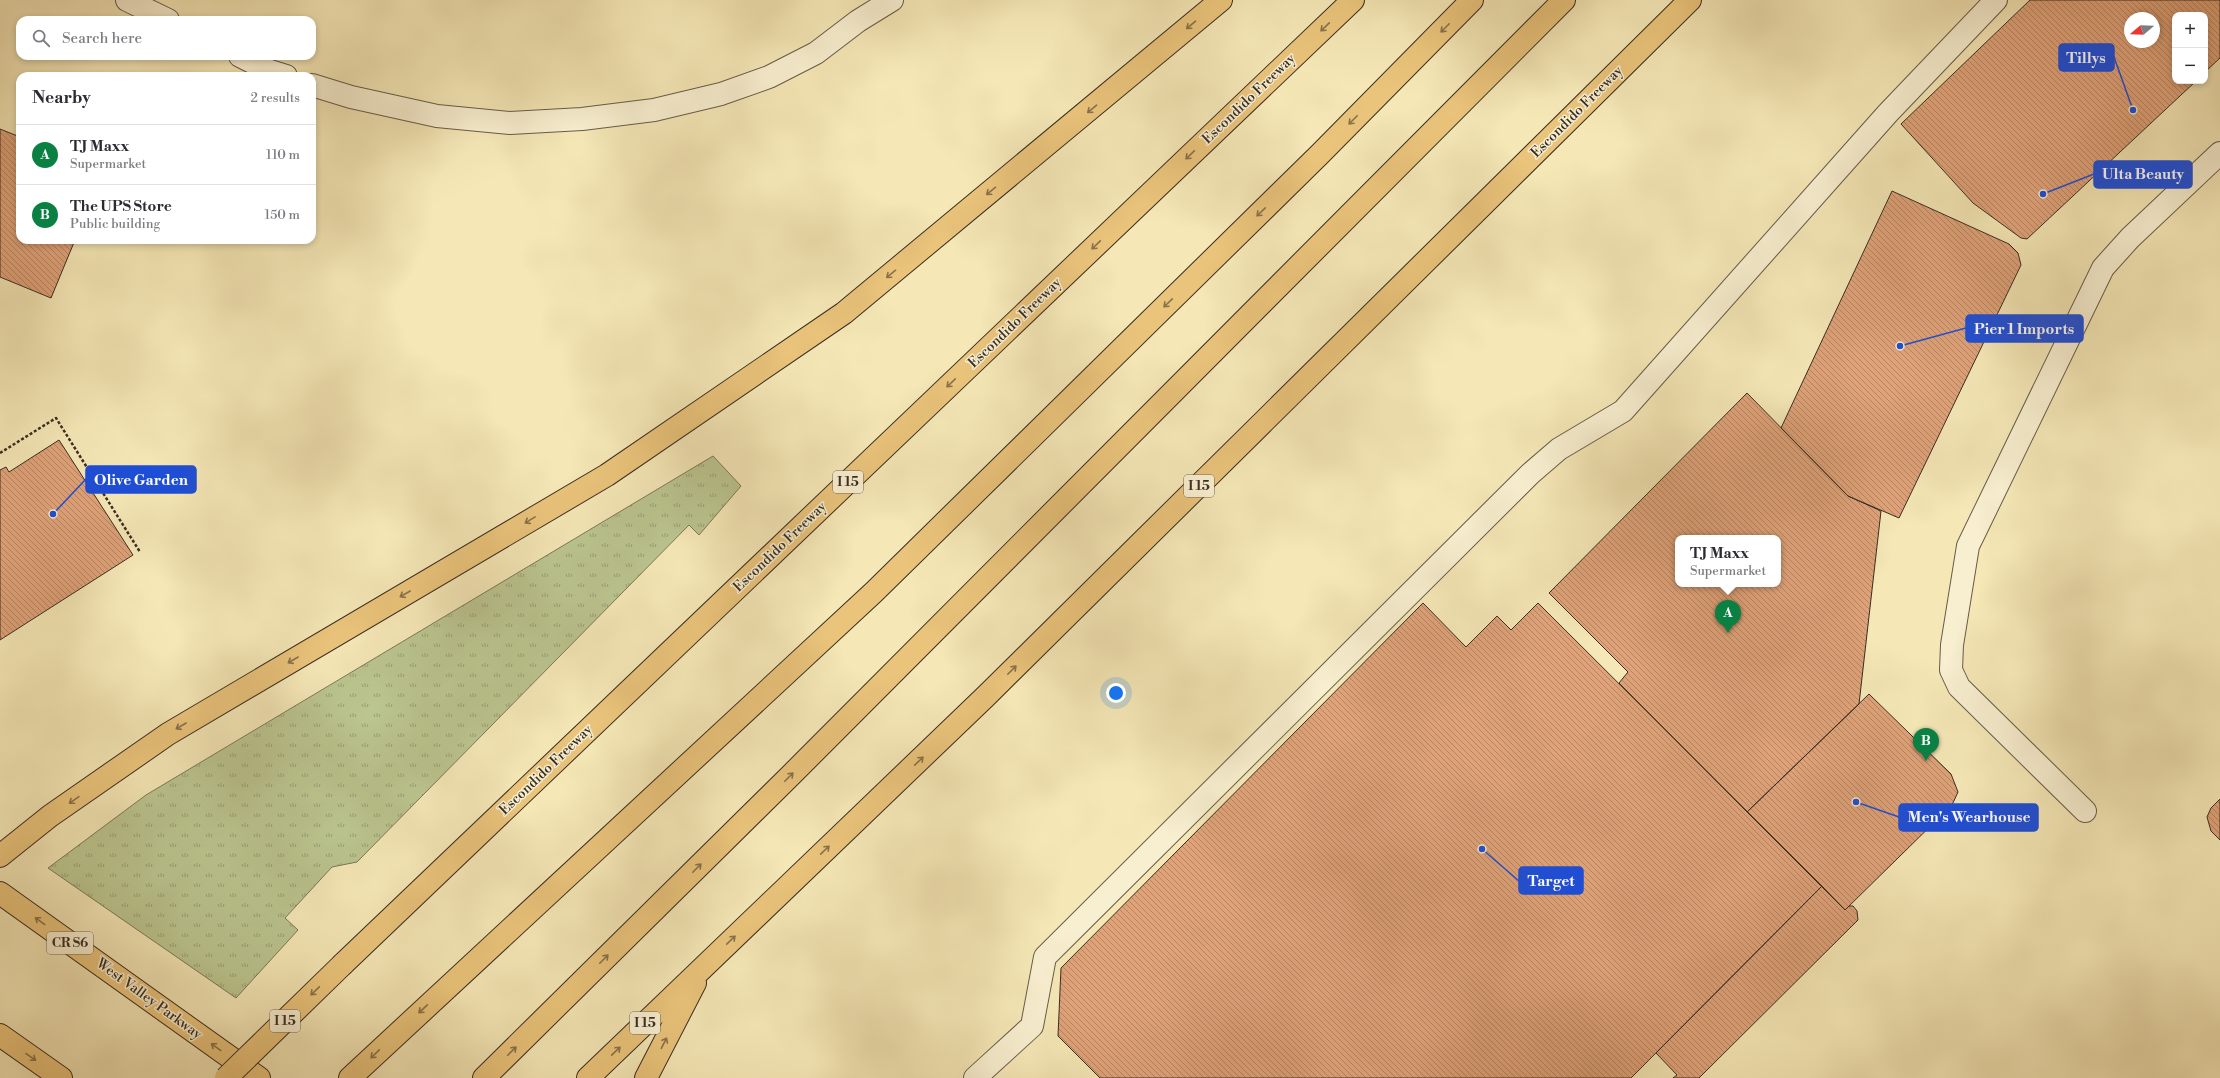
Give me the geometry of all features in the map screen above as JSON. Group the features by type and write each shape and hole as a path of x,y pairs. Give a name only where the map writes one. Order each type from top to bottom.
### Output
{"main road":[{"path":"0,856 50,816 168,734 607,475 844,313 1221,0"},
{"name":"Escondido Freeway","path":"226,1078 343,964 1353,0"},
{"path":"350,1078 874,592 1320,154 1472,0"},
{"path":"484,1078 796,770 1564,0"},
{"name":"Escondido Freeway","path":"588,1078 985,697 1690,0"},
{"name":"West Valley Parkway","path":"0,893 259,1078"},
{"path":"646,1078 703,967"},
{"path":"0,1035 61,1078"}],"street":[{"path":"127,0 160,16"},
{"path":"316,85 351,98 437,116 510,123 582,119 654,110 721,94 769,77 816,53 858,21 892,0"},
{"path":"975,1078 1032,1026 1045,957 1530,474 1559,449 1623,411 1888,113 1996,0"},
{"path":"248,60 273,72"},
{"path":"2085,811 1959,687 1951,670 1952,645 1968,546 2102,268 2130,238 2220,153"}],"path":[{"path":"0,453 56,418 140,552"}],"green space":[{"path":"713,456 741,486 699,535 689,525 357,862 332,867 285,918 298,930 236,998 48,868 146,795"}],"building":[{"path":"2030,0 2220,0 2220,58 2208,69 2208,12 2172,12 2172,84 2193,84 2027,239 2021,238 1973,203 1901,124"},
{"path":"0,129 16,135 16,244 73,244 51,298 0,277"},
{"path":"1892,191 2009,244 2018,253 2021,265 1899,518 1848,496 1781,428"},
{"path":"1747,393 1848,496 1881,511 1859,704 1747,812 1619,683 1628,672 1549,593"},
{"path":"59,440 133,555 0,640 0,470 6,467 9,472"},
{"path":"1423,603 1466,647 1497,616 1511,630 1538,603 1822,886 1631,1078 1100,1078 1058,1036 1061,968"},
{"path":"1869,694 1951,774 1958,792 1952,805 1845,910 1747,812"},
{"path":"2220,799 2220,840 2211,831 2207,817 2211,808"},
{"path":"1822,886 1845,910 1849,906 1853,906 1857,911 1858,920 1699,1078 1673,1078 1677,1075 1656,1053"}],"place":[{"name":"Tillys","path":"2133,110"},
{"name":"Ulta Beauty","path":"2043,194"},
{"name":"Pier 1 Imports","path":"1900,346"},
{"name":"Olive Garden","path":"53,514"},
{"name":"TJ Maxx","path":"1728,633"},
{"name":"The UPS Store","path":"1926,761"},
{"name":"Men's Wearhouse","path":"1856,802"},
{"name":"Target","path":"1482,849"}]}
